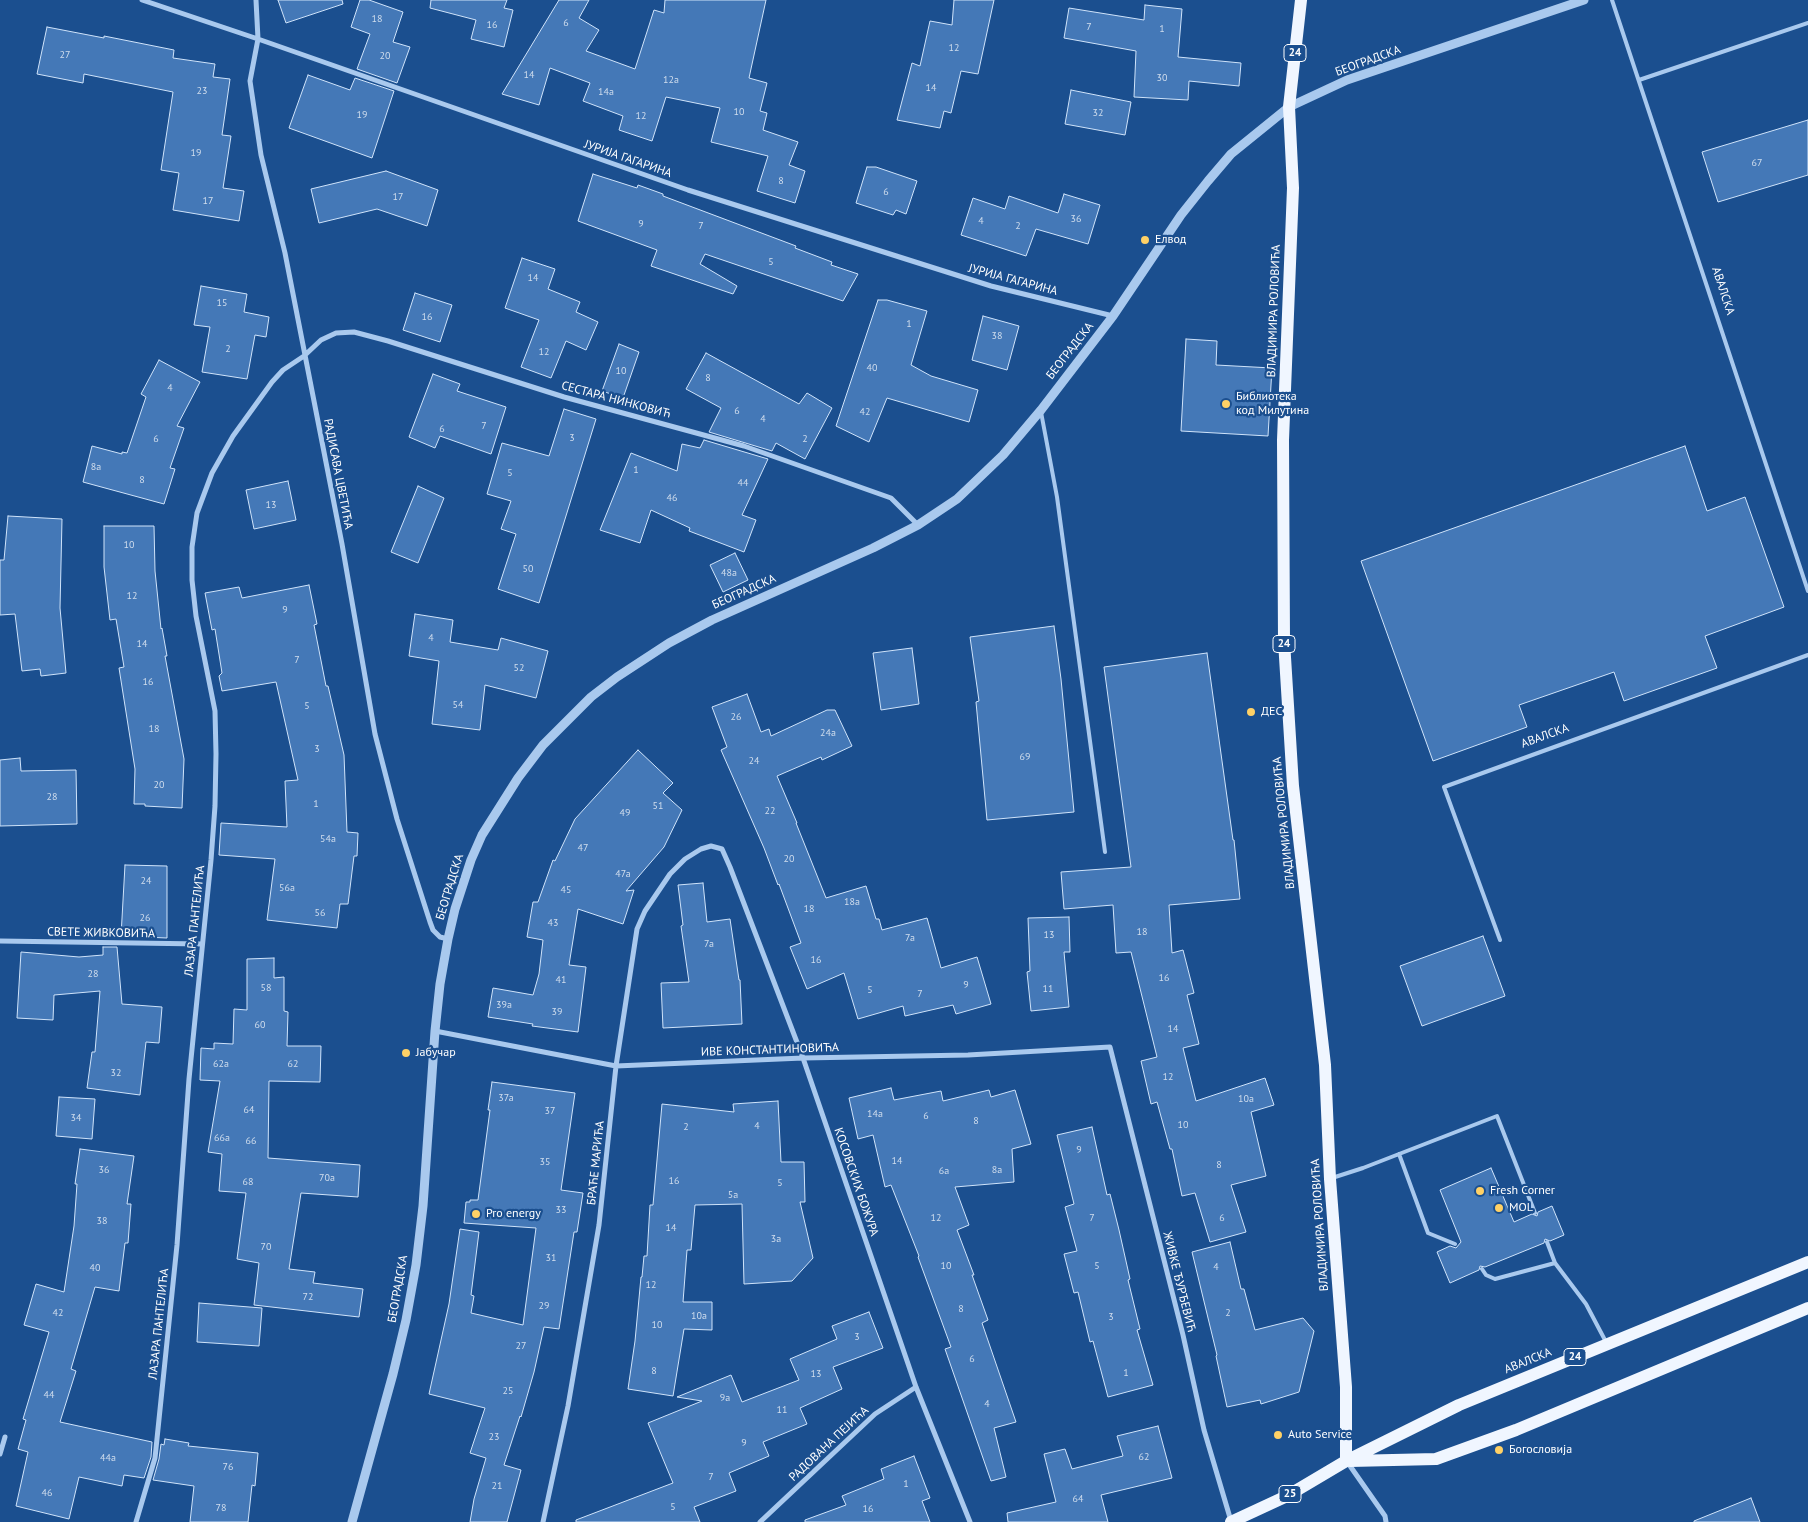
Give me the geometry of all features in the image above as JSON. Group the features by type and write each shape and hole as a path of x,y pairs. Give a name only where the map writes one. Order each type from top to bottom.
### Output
{"main road":[{"name":"24","path":"1289,107 1301,0"},
{"name":"ВЛАДИМИРА РОЛОВИЋА","path":"1289,107 1293,188 1283,440 1284,641 1293,786 1326,1065 1330,1179 1346,1387 1346,1461"},
{"name":"АВАЛСКА","path":"1231,1522 1286,1496 1346,1461 1460,1405 1808,1262"},
{"name":"АВАЛСКА","path":"1346,1461 1436,1459 1516,1430 1808,1308"}],"street":[{"name":"ЈУРИЈА ГАГАРИНА","path":"142,0 688,190 991,286 1114,316"},
{"name":"РАДИСАВА ЦВЕТИЋА","path":"256,0 258,39 250,81 262,155 285,253 342,544 375,734 397,819 430,922 433,930 440,937 448,939"},
{"name":"БЕОГРАДСКА","path":"352,1522 393,1374 406,1320 416,1265 423,1206 440,984 455,910 468,868 482,835 518,778 543,745 591,697 644,659 712,620 873,548 918,525 957,499 1023,433 1114,316 1181,215 1208,181 1232,154 1289,107 1348,80 1584,0"},
{"name":"СЕСТАРА НИНКОВИЋ","path":"304,356 320,340 336,333 354,332 388,341 564,397 744,446 890,498 918,525"},
{"name":"ЛАЗАРА ПАНТЕЛИЋА","path":"136,1522 155,1458 177,1245 189,1079 211,860 216,754 215,711 196,616 192,580 192,547 197,513 212,472 243,422 272,382 283,370 304,356"},
{"name":"БРАЋЕ МАРИЋА","path":"543,1522 568,1406 599,1225 616,1066 637,929 644,911 670,874 685,859 701,849 711,846 722,849"},
{"name":"КОСОВСКИХ БОЖУРА","path":"722,849 803,1058 916,1387 970,1522"},
{"name":"СВЕТЕ ЖИВКОВИЋА","path":"0,941 202,944"},
{"name":"ИВЕ КОНСТАНТИНОВИЋА","path":"435,1031 616,1066 803,1058 968,1055 1110,1047"},
{"name":"ЖИВКЕ ЂУРЂЕВИЋ","path":"1110,1047 1204,1430 1231,1522"},
{"name":"РАДОВАНА ПЕЈИЋА","path":"760,1522 875,1414 916,1387"},
{"path":"0,1454 5,1437"},
{"path":"1346,1461 1385,1516 1386,1522"}],"lane":[{"name":"АВАЛСКА","path":"1612,0 1808,591"},
{"path":"1639,80 1808,23"},
{"path":"1041,410 1057,497 1105,852"},
{"name":"АВАЛСКА","path":"1500,940 1444,787 1808,655"},
{"path":"1330,1179 1497,1116 1534,1213"},
{"path":"1399,1154 1428,1233 1454,1244"},
{"path":"1547,1242 1555,1262 1586,1304 1607,1344"},
{"path":"1482,1269 1486,1275 1495,1279 1555,1262"}],"building":[{"path":"278,0 342,0 343,4 286,23"},
{"path":"360,0 369,0 403,12 393,42 410,47 397,83 357,69 370,34 351,27"},
{"path":"431,0 507,0 504,8 513,10 504,47 471,39 476,20 430,8"},
{"path":"559,0 589,0 579,18 599,30 586,51 635,69 654,10 664,13 665,0 766,0 749,78 767,83 760,111 767,113 763,130 798,142 789,165 805,171 795,203 757,191 768,156 711,142 720,108 666,97 652,141 619,130 623,116 583,101 590,83 550,68 539,105 502,94"},
{"path":"954,0 994,0 978,74 961,71 951,113 944,111 940,128 897,120 912,63 920,66 930,21 952,25"},
{"path":"1145,5 1182,9 1178,57 1241,63 1239,86 1189,81 1188,100 1134,97 1136,51 1064,38 1069,8 1144,20"},
{"path":"47,27 174,50 173,58 215,64 213,77 230,79 222,135 231,136 223,188 244,191 239,221 173,210 179,173 161,170 173,92 84,74 83,83 37,74"},
{"path":"308,75 350,90 355,78 394,91 372,158 289,128"},
{"path":"1071,90 1131,102 1125,135 1065,124"},
{"path":"1808,120 1808,175 1718,202 1702,152"},
{"path":"867,167 876,167 917,181 906,214 896,210 893,215 856,203"},
{"path":"386,171 438,190 427,226 377,209 319,223 311,189"},
{"path":"593,174 637,188 638,185 663,194 663,196 796,246 795,248 832,262 831,265 858,274 843,301 705,254 700,264 737,286 733,294 651,266 657,250 578,221"},
{"path":"1064,194 1100,205 1088,244 1036,229 1026,256 961,235 973,198 1005,209 1009,196 1058,213"},
{"path":"522,258 555,269 548,289 580,302 576,312 598,322 586,350 566,341 551,378 521,367 539,320 505,308"},
{"path":"201,286 247,294 244,312 269,317 266,337 255,335 247,379 202,372 210,327 194,325"},
{"path":"415,293 452,305 440,342 403,330"},
{"path":"878,300 887,300 927,311 911,365 931,376 978,390 969,422 887,398 869,442 836,426"},
{"path":"983,316 1019,326 1007,370 972,360"},
{"name":"Библиотека код Милутина","path":"1186,339 1217,341 1216,365 1272,368 1268,436 1181,431"},
{"path":"619,344 639,352 623,398 602,391"},
{"path":"706,353 799,404 807,393 832,408 805,459 776,443 772,451 709,432 721,408 686,389"},
{"path":"159,360 200,382 177,426 184,428 170,468 175,469 164,504 83,482 92,446 122,454 122,452 127,453 146,397 141,394"},
{"path":"433,374 460,384 457,391 506,407 491,454 440,436 435,448 409,437"},
{"path":"564,409 596,419 539,603 498,589 516,534 501,529 511,501 487,494 502,443 549,456"},
{"path":"704,440 768,459 742,515 756,520 744,552 689,531 690,528 651,510 640,543 600,530 631,453 677,471 682,444 700,448"},
{"path":"1685,446 1707,511 1745,497 1784,607 1705,636 1717,668 1624,701 1614,672 1519,705 1527,727 1433,761 1361,561"},
{"path":"288,481 296,520 254,529 246,490"},
{"path":"418,486 444,498 418,563 391,552"},
{"path":"8,516 62,519 60,608 66,673 41,676 40,669 22,671 15,614 0,615 0,560 4,560"},
{"path":"104,526 154,526 155,571 161,629 184,759 182,808 134,804 135,769 119,668 124,667 116,619 110,620 104,567"},
{"path":"735,553 748,580 723,592 710,565"},
{"path":"309,585 317,624 314,625 326,686 328,686 344,755 347,832 358,833 357,856 354,856 348,904 340,904 337,928 267,920 275,859 219,855 221,823 287,827 285,781 298,780 276,682 222,691 219,676 222,673 215,629 212,630 205,593 239,587 242,598"},
{"path":"415,614 453,620 450,642 498,650 501,638 548,651 536,698 485,685 480,730 432,724 439,661 409,656"},
{"path":"1054,626 1074,812 987,820 976,702 979,701 970,637"},
{"path":"912,648 919,704 881,710 873,653"},
{"path":"1207,653 1234,840 1240,899 1169,905 1172,953 1183,950 1194,993 1187,995 1199,1044 1183,1048 1196,1101 1265,1078 1274,1105 1251,1112 1266,1176 1231,1185 1246,1232 1210,1242 1195,1193 1182,1196 1172,1149 1170,1149 1157,1102 1151,1104 1141,1061 1157,1057 1131,952 1116,953 1113,905 1064,909 1061,872 1131,867 1104,667"},
{"path":"747,694 761,732 769,729 771,736 827,710 835,710 852,746 822,760 821,757 777,776 826,898 866,886 876,919 879,919 882,930 927,918 941,968 977,957 991,1004 956,1014 953,1005 905,1016 903,1006 858,1019 844,973 807,989 790,947 801,943 779,884 721,750 727,747 712,707"},
{"path":"638,750 673,783 663,793 682,810 664,847 626,891 634,890 623,924 578,909 569,965 586,967 578,1032 532,1026 533,1024 488,1017 493,988 533,995 539,974 543,940 527,937 533,902 538,902 553,860 555,861 575,819"},
{"path":"20,758 21,771 76,770 77,824 0,826 0,760"},
{"path":"125,865 167,866 167,938 121,936"},
{"path":"703,883 707,922 730,919 740,980 742,1024 663,1028 661,983 689,982 681,926 683,925 678,885"},
{"path":"1069,917 1070,952 1064,952 1069,1007 1031,1011 1027,972 1030,971 1028,918"},
{"path":"1483,936 1505,996 1422,1026 1400,966"},
{"path":"103,947 117,947 122,1004 162,1007 159,1043 146,1042 140,1095 87,1088 92,1052 95,1052 100,991 54,995 53,1020 17,1018 21,952 79,957 103,955"},
{"path":"274,958 274,978 284,977 284,1011 288,1012 287,1046 321,1046 320,1082 269,1081 268,1158 360,1165 358,1197 301,1193 289,1269 315,1272 313,1283 363,1289 359,1317 254,1305 259,1263 237,1259 246,1193 219,1191 222,1154 208,1152 220,1081 200,1080 201,1048 214,1049 214,1043 233,1044 234,1009 247,1010 247,959"},
{"path":"492,1082 575,1093 561,1190 583,1193 577,1232 574,1232 559,1329 544,1327 521,1417 504,1465 521,1470 507,1522 470,1522 474,1499 486,1458 470,1453 485,1408 429,1394 449,1304 460,1229 479,1232 471,1295 474,1296 471,1313 523,1325 536,1228 464,1223 466,1202 478,1200"},
{"path":"891,1088 894,1100 941,1091 943,1101 989,1090 991,1097 1015,1090 1031,1144 1012,1149 1014,1182 955,1187 969,1225 957,1230 988,1320 982,1323 1016,1422 994,1428 1006,1477 991,1481 945,1349 951,1347 919,1256 891,1185 885,1187 873,1135 858,1139 849,1098"},
{"path":"59,1097 95,1099 92,1139 56,1136"},
{"path":"778,1101 781,1162 804,1162 805,1202 800,1202 813,1258 792,1281 744,1284 742,1204 695,1205 691,1250 687,1250 683,1302 712,1302 712,1330 684,1329 673,1396 628,1389 644,1256 647,1256 650,1205 653,1205 662,1104 734,1112 733,1104"},
{"path":"1092,1127 1107,1195 1110,1194 1130,1279 1128,1280 1140,1329 1137,1330 1153,1385 1108,1397 1093,1341 1090,1342 1078,1292 1074,1293 1064,1254 1077,1251 1065,1207 1074,1204 1057,1135"},
{"path":"80,1149 134,1156 127,1204 131,1204 128,1243 125,1243 119,1291 95,1287 71,1369 76,1371 60,1422 152,1442 151,1457 144,1478 124,1475 122,1486 79,1477 69,1519 16,1506 28,1452 18,1449 26,1420 23,1419 49,1332 24,1325 36,1284 64,1292 74,1226 77,1184 75,1184"},
{"path":"1491,1168 1514,1222 1532,1214 1537,1216 1538,1212 1552,1206 1564,1235 1550,1241 1545,1239 1544,1243 1485,1267 1480,1266 1479,1270 1450,1283 1437,1252 1450,1246 1456,1248 1461,1242 1440,1190"},
{"path":"1230,1242 1241,1289 1244,1289 1255,1330 1303,1318 1314,1331 1299,1392 1261,1404 1260,1400 1227,1407 1217,1355 1192,1252"},
{"path":"199,1303 262,1308 259,1346 197,1342"},
{"path":"869,1312 883,1348 833,1367 842,1389 800,1408 807,1424 763,1442 769,1456 729,1473 736,1491 694,1507 700,1522 576,1522 576,1520 673,1483 648,1423 702,1401 677,1397 731,1375 742,1402 799,1380 790,1359 837,1339 832,1326"},
{"path":"1158,1426 1172,1478 1101,1495 1108,1522 1008,1522 1007,1513 1056,1502 1044,1454 1065,1449 1072,1469 1123,1456 1117,1436"},
{"path":"165,1439 189,1443 188,1446 258,1453 255,1486 252,1485 248,1522 190,1522 194,1486 153,1480 161,1444 164,1445"},
{"path":"914,1456 930,1498 922,1501 930,1522 805,1522 805,1520 846,1505 842,1496 884,1479 881,1469"},
{"path":"1751,1498 1760,1522 1694,1522 1694,1521"}],"place":[{"name":"Елвод","path":"1145,240"},
{"name":"Библиотека код Милутина","path":"1226,404"},
{"name":"ДЕС","path":"1251,712"},
{"name":"Јабучар","path":"406,1053"},
{"name":"Fresh Corner","path":"1480,1191"},
{"name":"MOL","path":"1499,1208"},
{"name":"Pro energy","path":"476,1214"},
{"name":"Auto Service","path":"1278,1435"},
{"name":"Богословија","path":"1499,1450"}]}
